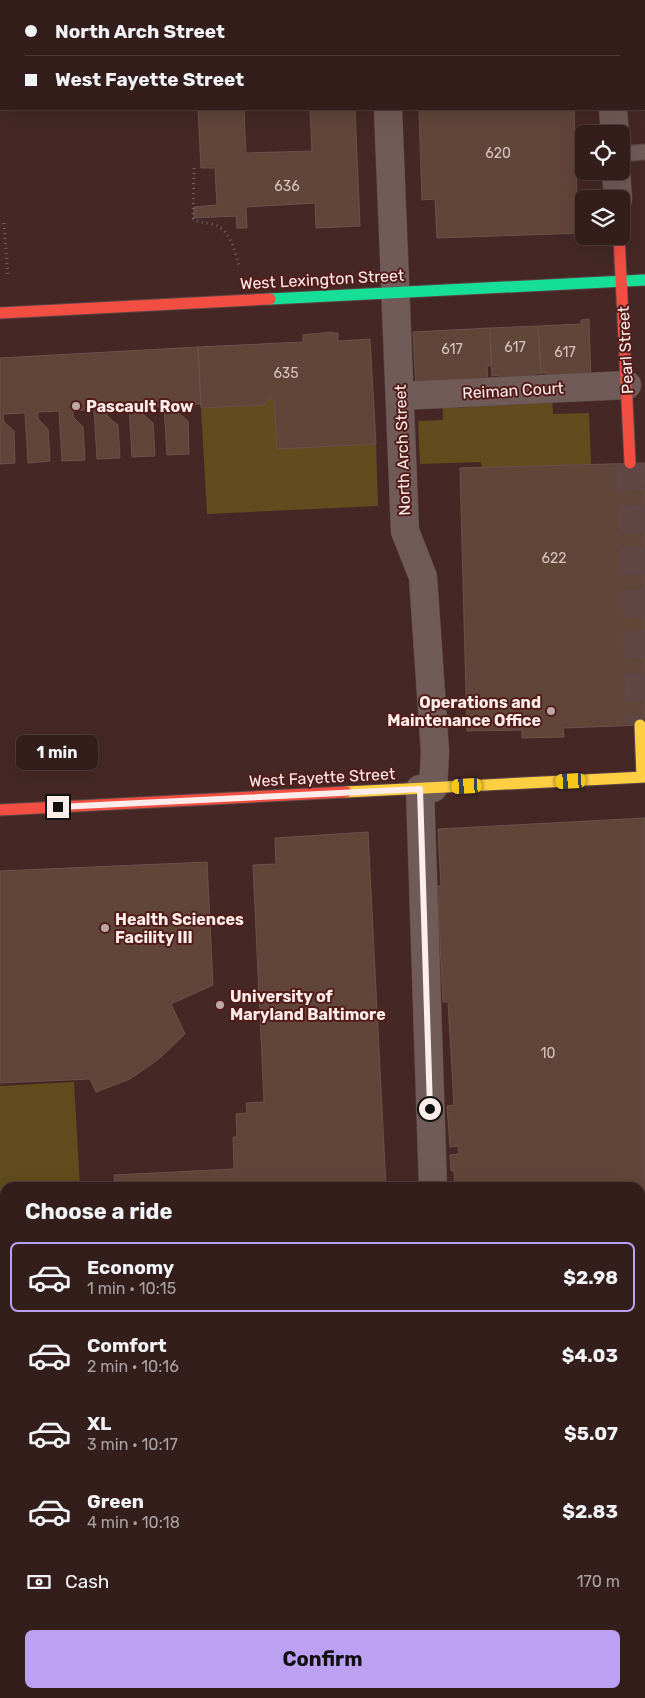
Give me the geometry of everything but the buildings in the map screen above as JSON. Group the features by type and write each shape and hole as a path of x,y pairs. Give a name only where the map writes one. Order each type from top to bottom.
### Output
{"street":[{"name":"North Arch Street","path":"388,110 405,530 423,577 435,752 427,788 433,1182"},
{"path":"614,110 615,125"},
{"name":"Pearl Street","path":"620,245 630,463"},
{"name":"West Lexington Street","path":"0,313 645,280"},
{"name":"Reiman Court","path":"400,396 627,385"},
{"path":"640,726 644,777"},
{"name":"West Fayette Street","path":"0,810 644,777"}],"lane":[{"path":"630,153 645,152"}],"path":[{"path":"194,168 194,218 196,221 213,224 222,228 228,235 239,266"},
{"path":"4,224 2,231 8,276"}],"shaded area":[{"path":"552,395 553,414 589,413 591,464 482,468 481,462 420,464 418,421 443,420 442,399"},
{"path":"269,398 274,398 277,449 376,444 378,506 207,514 201,408 265,405"},
{"path":"74,1082 80,1182 0,1182 0,1086"}],"tunnel":[{"path":"630,463 640,725"}],"traffic: fast":[{"path":"270,299 645,280"}],"traffic: slow":[{"path":"640,725 642,777"},
{"path":"346,792 645,777"}],"traffic: jam":[{"path":"619,245 630,463"},
{"path":"0,313 270,299"},
{"path":"0,810 346,792"}],"place":[{"name":"Pascault Row","path":"76,406"},
{"name":"Operations and Maintenance Office","path":"551,711"},
{"name":"Health Sciences Facility III","path":"105,928"},
{"name":"University of Maryland Baltimore","path":"220,1005"}],"route":[{"path":"58,807 420,789 430,1109"}]}
